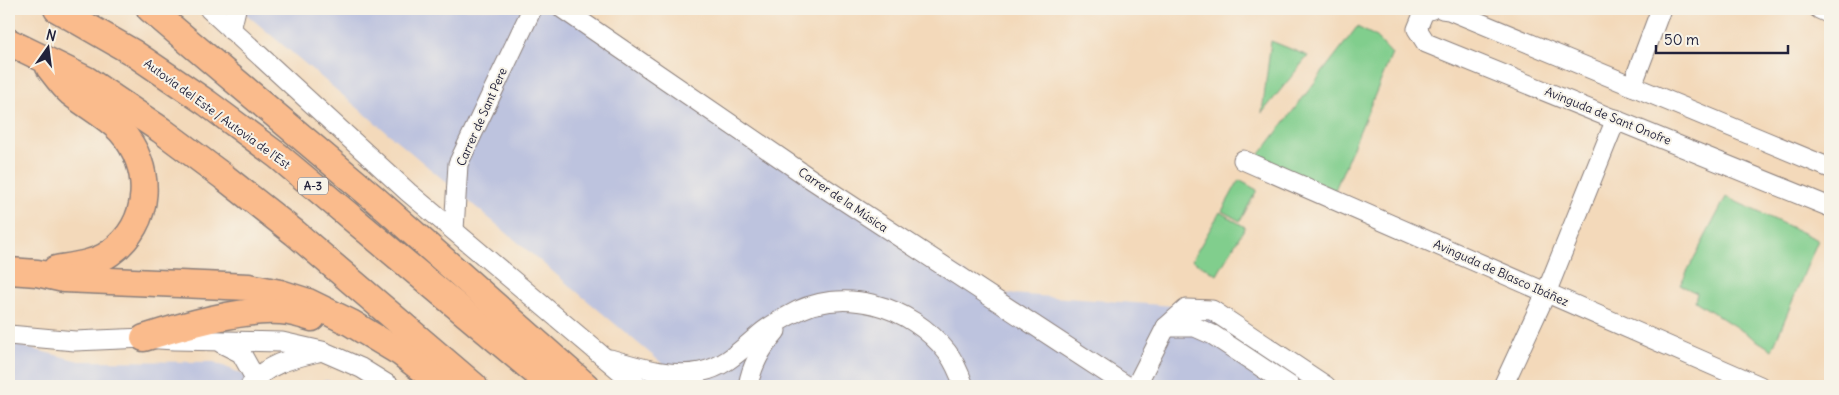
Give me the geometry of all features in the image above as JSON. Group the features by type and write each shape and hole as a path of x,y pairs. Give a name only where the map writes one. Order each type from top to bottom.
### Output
{"highway":[{"name":"Autovía del Este / Autovia de l'Est","path":"57,9 132,52 207,103 278,156 552,386"},
{"path":"150,9 375,199 586,386"},
{"path":"9,42 87,80 162,130 295,233 474,386"},
{"path":"38,273 88,262 108,254 122,243 137,224 143,199 143,173 134,152 121,131 102,113 70,92 42,59"},
{"path":"9,271 38,273 64,279 249,287 280,293 308,302 351,324 401,353 443,386"},
{"path":"144,338 216,318 264,310 290,312 316,319 346,332 387,356 427,386"}],"street":[{"path":"209,9 408,192 638,386"},
{"path":"231,30 236,9"},
{"name":"Carrer de Sant Pere","path":"454,230 458,164 532,9"},
{"name":"Carrer de la Música","path":"563,9 811,179 1127,386"},
{"name":"Avinguda de Sant Onofre","path":"1432,9 1424,12 1417,29 1426,43 1830,207"},
{"path":"1442,9 1449,10 1830,168"},
{"path":"1632,86 1661,9"},
{"path":"1819,9 1830,14"},
{"path":"1503,386 1546,293 1616,119"},
{"name":"Avinguda de Blasco Ibáñez","path":"1243,160 1760,386"},
{"path":"604,357 647,369 675,373 699,372 718,366 737,354 761,333 809,305 832,301 856,301 883,306 907,317 928,333 948,353 960,374 964,386"},
{"path":"1136,386 1166,327 1186,309 1212,310 1326,386"},
{"path":"748,386 750,372 763,346 790,315"},
{"path":"1166,327 1195,327 1213,335 1290,386"},
{"path":"9,336 75,341 144,338 282,342 322,351 361,368 390,386"},
{"path":"214,340 241,353 252,382 284,361 322,351"}],"shaded area":[{"path":"240,9 558,9 997,293 1215,309 1333,386 689,386"},
{"path":"9,343 79,361 214,362 270,386 9,386"},
{"path":"327,380 342,386 298,386"}],"green space":[{"path":"1357,27 1375,36 1392,54 1335,190 1257,158"},
{"path":"1271,41 1308,56 1262,113"},
{"path":"1239,180 1257,190 1240,221 1222,211"},
{"path":"1726,197 1818,240 1772,350 1695,301 1697,293 1680,285"},
{"path":"1220,212 1245,227 1217,275 1192,260"}]}
